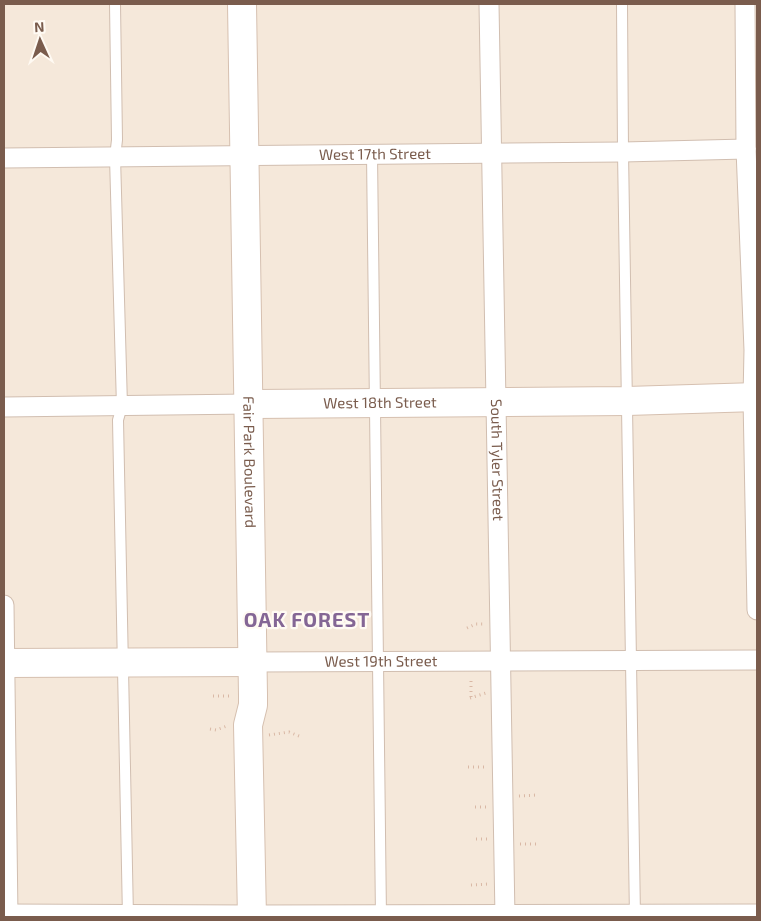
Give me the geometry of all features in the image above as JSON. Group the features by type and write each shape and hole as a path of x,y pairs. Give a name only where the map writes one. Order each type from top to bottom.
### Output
{"street":[{"name":"Fair Park Boulevard","path":"242,4 253,662 253,704 248,725 252,916"},
{"name":"South Tyler Street","path":"489,4 505,916"},
{"path":"745,4 746,149 755,397 757,610"},
{"name":"West 17th Street","path":"4,158 492,154 746,149"},
{"name":"West 18th Street","path":"4,407 497,402 755,397"},
{"path":"4,605 6,915 505,916 757,914"},
{"name":"West 19th Street","path":"4,663 757,660"}],"lane":[{"path":"115,4 117,140 114,157 122,406 118,420 128,915"},
{"path":"622,4 622,152 635,915"},
{"path":"372,154 381,915"}],"path":[{"path":"471,681 471,698"},
{"path":"249,735 289,732 299,736"}],"shaded area":[{"path":"4,4 757,4 757,917 4,917"}],"district":[{"name":"OAK FOREST","path":"307,620"}]}
